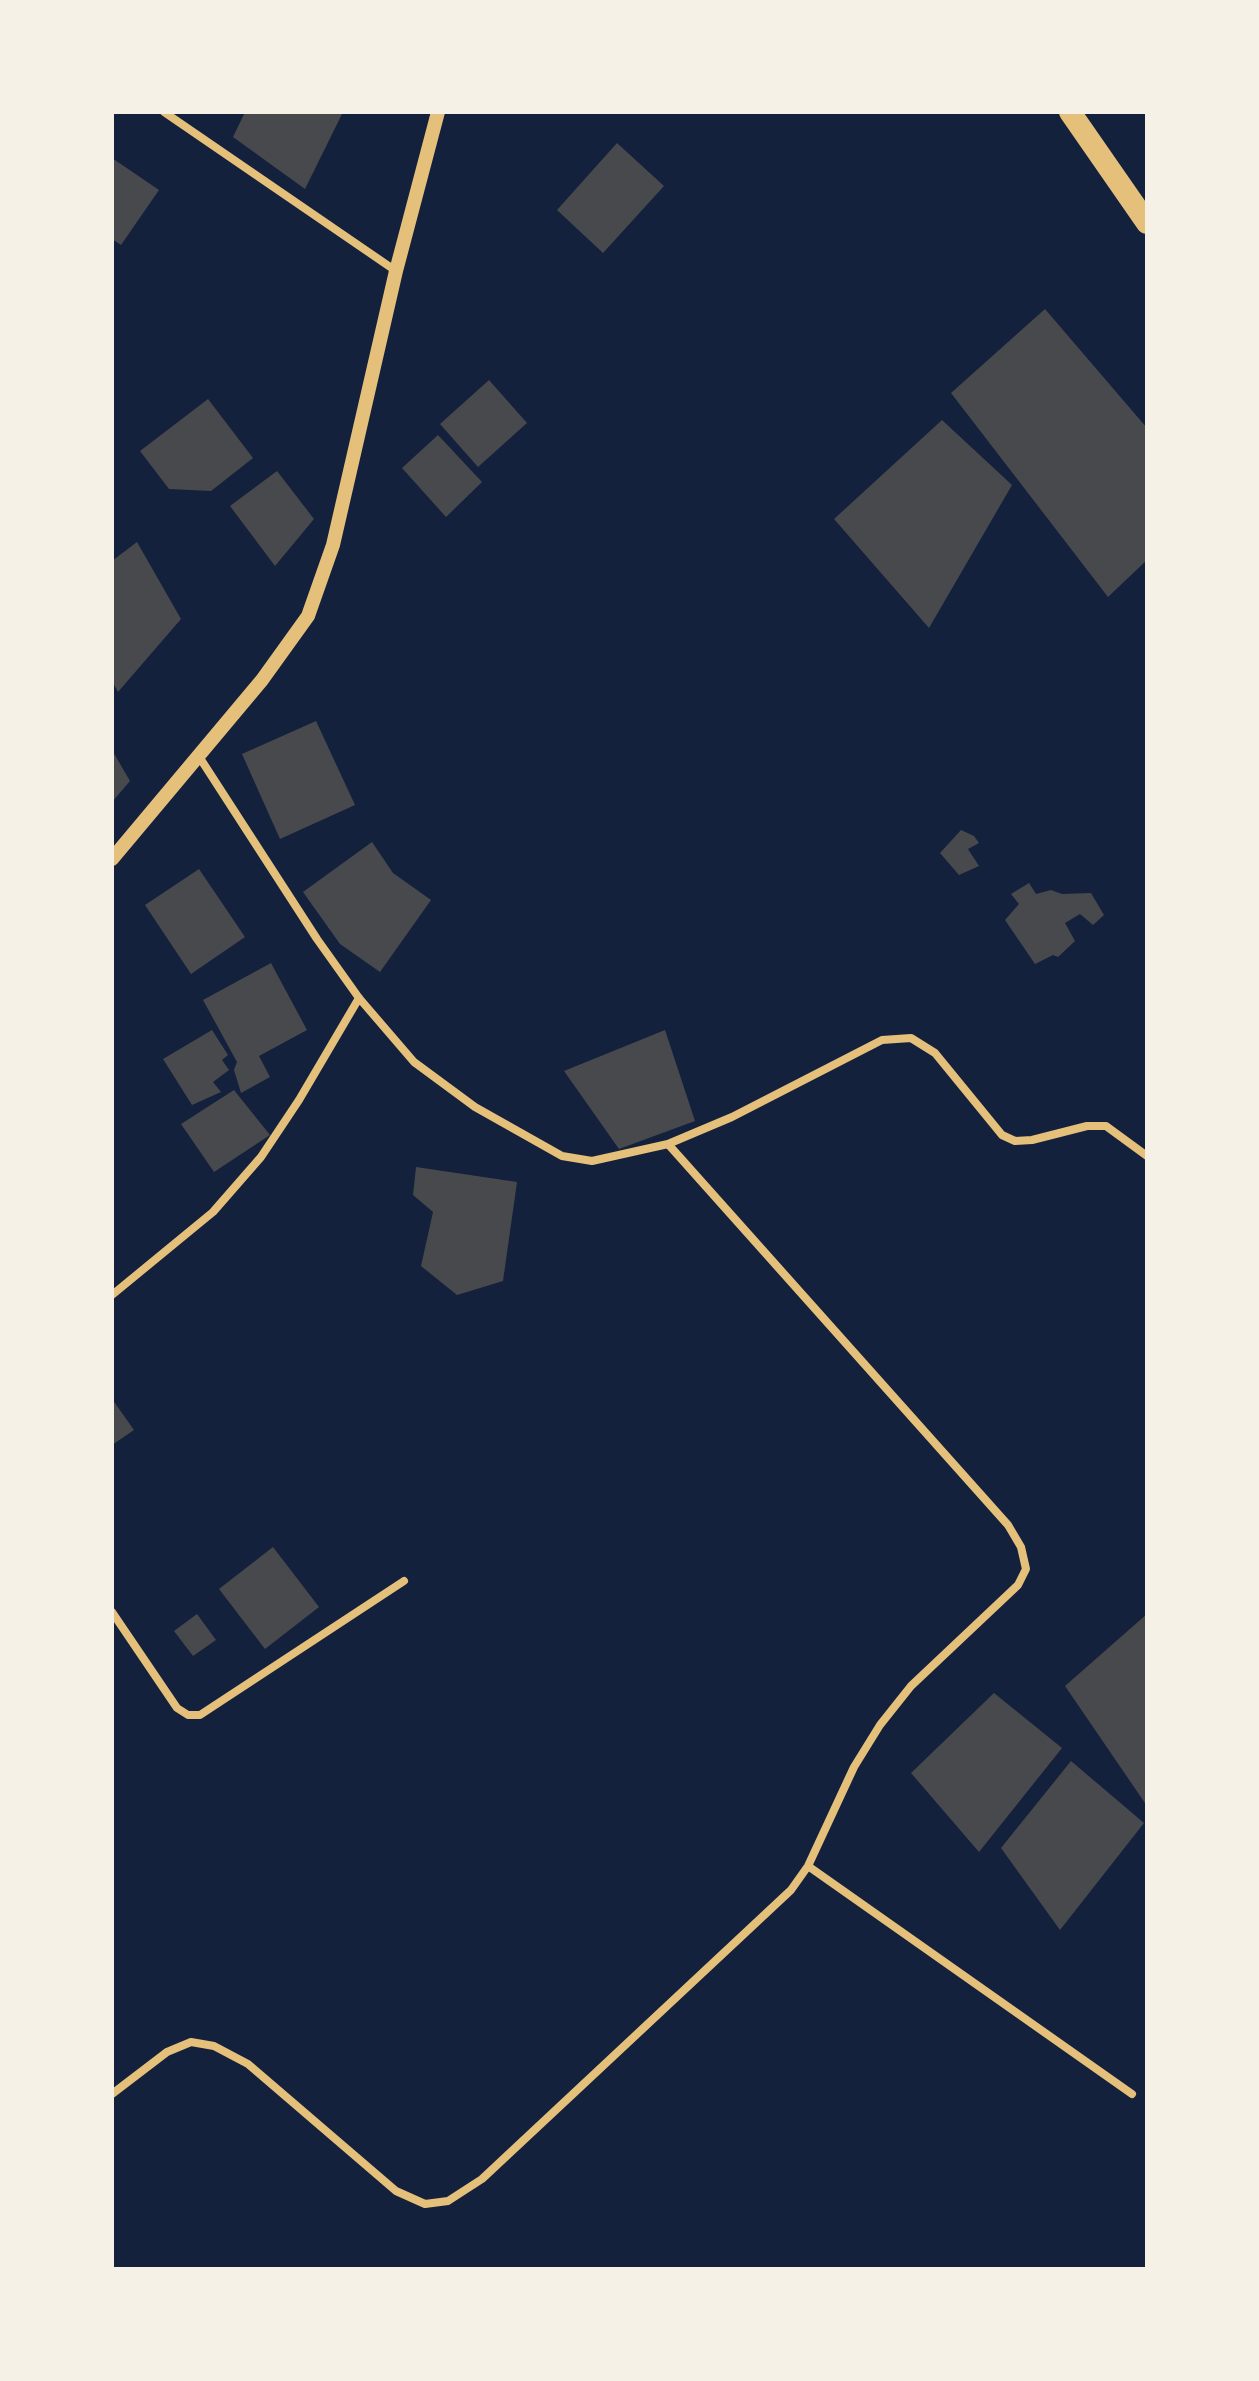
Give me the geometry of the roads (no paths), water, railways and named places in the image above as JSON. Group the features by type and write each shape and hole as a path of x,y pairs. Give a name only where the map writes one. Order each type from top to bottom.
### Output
{"highway":[{"path":"1070,112 1147,223"}],"street":[{"path":"164,112 396,271"},
{"path":"112,859 262,680 308,616 333,545 396,271 438,112"},
{"path":"198,754 317,939 359,998 414,1062 475,1107 562,1156 592,1161 668,1144 732,1117 882,1040 911,1038 935,1053 1002,1135 1015,1141 1032,1140 1087,1126 1106,1126 1147,1156"},
{"path":"112,1295 213,1212 261,1157 299,1100 359,998"},
{"path":"112,2094 167,2052 191,2042 214,2046 248,2064 396,2191 425,2204 448,2201 482,2179 791,1890 808,1866 854,1767 880,1725 911,1686 1018,1585 1026,1569 1021,1547 1008,1525 668,1144"},
{"path":"112,1612 177,1708 188,1715 200,1715 404,1581"},
{"path":"808,1866 1132,2094"}]}
